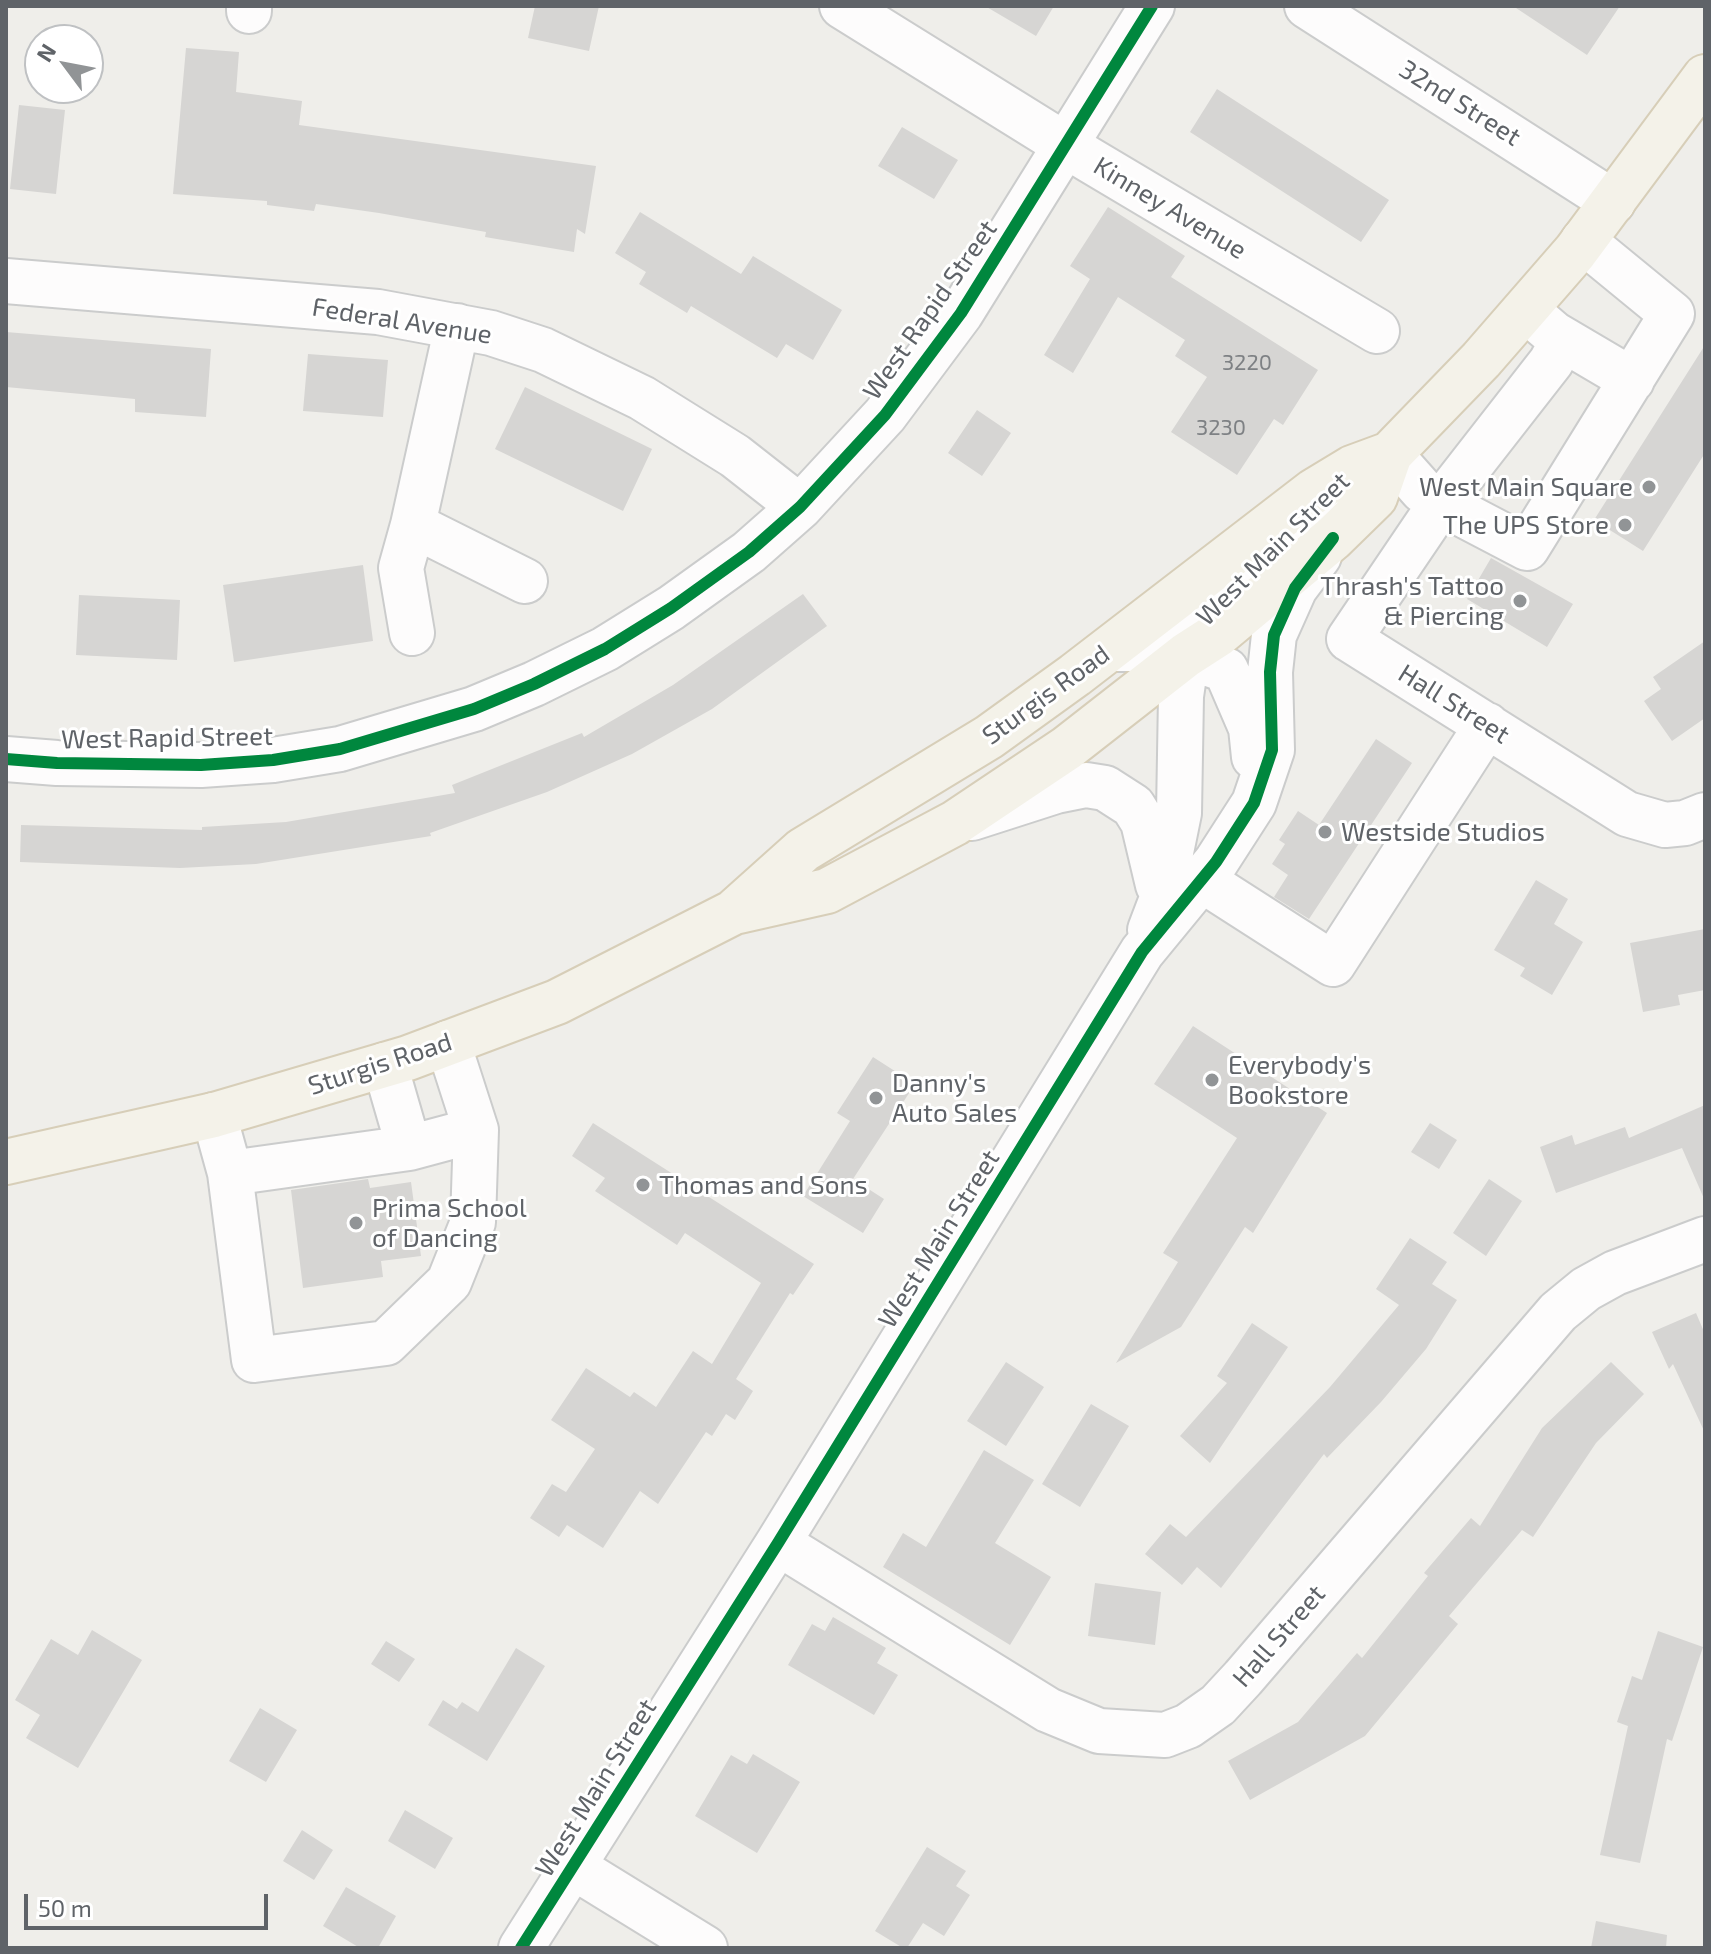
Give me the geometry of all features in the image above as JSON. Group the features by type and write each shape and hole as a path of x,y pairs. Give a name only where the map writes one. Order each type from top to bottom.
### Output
{"main road":[{"name":"West Main Street","path":"1333,538 1375,497 1371,461 1540,322 1583,241 1705,77"},
{"name":"Sturgis Road","path":"734,912 803,850 989,737 1112,649 1272,522 1371,461"},
{"name":"Sturgis Road","path":"6,1162 214,1115 385,1065 557,1002 734,912 827,891 955,823 1067,748 1241,616 1333,538"}],"street":[{"name":"Kinney Avenue","path":"842,6 1377,331"},
{"name":"West Rapid Street","path":"6,759 134,765 273,760 340,749 474,709 605,649 671,608 749,552 800,507 885,415 961,313 1152,6"},
{"name":"32nd Street","path":"1307,6 1613,202"},
{"path":"1371,461 1441,503 1527,548 1672,314 1583,241"},
{"name":"Federal Avenue","path":"6,281 378,312 457,326 543,350 642,398 735,456 800,507"},
{"path":"1540,322 1632,380"},
{"name":"Hall Street","path":"1540,322 1558,349 1540,379 1441,503 1349,639 1627,814 1665,825 1685,823 1705,815"},
{"path":"412,633 401,568 457,326"},
{"name":"West Main Street","path":"1142,952 1161,901 1179,813 1181,696 1190,635 1202,613 1371,461"},
{"path":"413,525 525,581"},
{"name":"West Main Street","path":"521,1948 778,1543 1142,952 1202,880 1254,803 1272,750 1270,672 1274,635 1295,588 1333,538"},
{"path":"1112,649 1165,649 1226,670 1243,702 1251,728 1254,803"},
{"path":"1202,880 1333,964 1487,725"},
{"path":"955,823 1056,791 1086,785 1105,788 1133,806 1143,822 1161,901"},
{"path":"214,1115 230,1173 254,1360 386,1343 449,1282 473,1222 476,1130 448,1043"},
{"path":"385,1065 409,1148"},
{"path":"230,1173 409,1148 476,1130"},
{"name":"Hall Street","path":"778,1543 1048,1710 1099,1731 1165,1735 1188,1726 1218,1705 1558,1312 1586,1289 1615,1273 1705,1239"},
{"path":"572,1866 705,1948"}],"building":[{"path":"535,6 599,6 589,51 528,38"},
{"path":"985,6 1054,6 1036,36"},
{"path":"1513,6 1620,6 1587,55"},
{"path":"186,48 239,52 236,92 302,101 299,125 596,166 585,234 577,229 574,252 485,237 486,232 379,213 316,204 314,211 267,205 267,201 173,194"},
{"path":"1217,89 1389,200 1361,242 1190,132"},
{"path":"19,105 65,110 56,194 10,189"},
{"path":"902,127 958,160 934,199 878,166"},
{"path":"1108,207 1185,256 1171,277 1318,370 1283,425 1274,419 1237,475 1171,432 1207,377 1175,356 1185,340 1118,297 1073,373 1044,355 1090,279 1070,266"},
{"path":"640,212 741,274 753,256 842,310 813,360 786,344 777,358 691,306 687,313 639,284 646,272 615,253"},
{"path":"6,332 211,349 206,417 135,412 135,399 6,387"},
{"name":"West Main Square","path":"1705,345 1705,453 1643,551 1594,520"},
{"path":"308,354 388,360 383,417 303,411"},
{"path":"525,387 652,449 623,511 495,449"},
{"path":"977,410 1011,433 982,476 948,453"},
{"name":"Thrash's Tattoo & Piercing","path":"1491,558 1573,604 1547,647 1467,599"},
{"path":"363,565 373,641 234,662 223,585"},
{"path":"803,594 827,626 712,709 632,754 547,792 430,833 431,836 256,864 180,868 20,862 21,825 202,830 202,827 286,822 455,793 452,785 582,733 584,737 673,685"},
{"path":"79,595 180,600 177,660 76,655"},
{"path":"1705,641 1705,718 1672,741 1644,701 1661,689 1653,677"},
{"name":"Westside Studios","path":"1376,739 1412,763 1309,919 1274,897 1288,875 1272,864 1285,844 1279,840 1298,811 1319,825"},
{"path":"1536,880 1568,899 1554,924 1583,942 1552,995 1520,976 1525,968 1494,950"},
{"path":"1705,929 1705,990 1678,995 1680,1005 1643,1012 1630,943"},
{"path":"1193,1026 1327,1113 1253,1233 1245,1227 1181,1327 1116,1363 1178,1262 1163,1253 1237,1138 1154,1084"},
{"path":"873,1057 915,1084 853,1179 884,1199 863,1233 803,1196 850,1121 837,1113"},
{"path":"1705,1105 1705,1201 1682,1148 1556,1193 1540,1147 1572,1135 1575,1145 1625,1127 1629,1138"},
{"path":"593,1123 814,1264 793,1295 790,1293 736,1379 753,1391 735,1420 726,1414 712,1436 706,1432 658,1504 640,1491 603,1548 567,1525 559,1537 530,1518 552,1484 566,1492 595,1449 551,1420 586,1368 630,1397 634,1392 656,1407 693,1351 712,1364 761,1283 685,1233 677,1245 595,1191 605,1178 572,1156"},
{"path":"1430,1123 1457,1140 1439,1169 1411,1152"},
{"name":"Prima School of Dancing","path":"368,1179 370,1188 411,1182 421,1256 381,1261 383,1277 303,1288 291,1190"},
{"path":"1489,1179 1522,1201 1486,1256 1453,1233"},
{"path":"1410,1238 1447,1262 1432,1284 1457,1300 1426,1349 1327,1458 1324,1454 1221,1588 1197,1567 1182,1585 1145,1554 1170,1524 1186,1537 1330,1387 1399,1305 1376,1289"},
{"path":"1696,1313 1705,1334 1705,1433 1673,1364 1669,1369 1652,1332"},
{"path":"1252,1323 1288,1347 1210,1463 1180,1436 1227,1383 1217,1376"},
{"path":"1006,1362 1044,1387 1006,1446 967,1421"},
{"path":"1611,1362 1644,1394 1596,1443 1533,1537 1522,1530 1449,1616 1458,1624 1365,1736 1250,1800 1228,1761 1298,1722 1357,1653 1362,1658 1428,1576 1424,1573 1471,1518 1480,1526 1542,1428"},
{"path":"1091,1404 1129,1426 1080,1507 1042,1484"},
{"path":"984,1450 1034,1480 995,1543 1051,1577 1010,1645 883,1567 903,1533 926,1547"},
{"path":"1095,1583 1161,1592 1155,1645 1088,1636"},
{"path":"833,1617 886,1648 877,1663 898,1675 874,1715 788,1665 812,1624 825,1631"},
{"path":"92,1630 142,1660 78,1768 26,1738 40,1715 15,1700 51,1639 78,1655"},
{"path":"1658,1631 1703,1647 1672,1741 1667,1739 1640,1863 1600,1855 1628,1726 1617,1722 1632,1676 1642,1680"},
{"path":"386,1641 415,1659 399,1682 371,1664"},
{"path":"516,1648 545,1666 487,1761 428,1725 443,1700 457,1709 462,1702 478,1712"},
{"path":"260,1708 297,1730 266,1782 229,1761"},
{"path":"753,1754 800,1782 757,1853 695,1816 731,1755 747,1764"},
{"path":"405,1810 453,1838 435,1869 388,1841"},
{"path":"302,1830 333,1850 314,1880 283,1861"},
{"path":"927,1847 966,1871 956,1886 970,1895 944,1936 923,1923 907,1948 903,1948 875,1931"},
{"path":"346,1887 396,1916 378,1948 360,1948 323,1926"},
{"path":"1596,1921 1667,1935 1666,1948 1591,1948"}],"cycle path":[{"path":"6,759 57,763 201,765 273,760 340,749 474,709 534,684 605,649 671,608 749,552 800,507 885,415 961,313 1152,6"},
{"path":"521,1948 778,1543 1142,952 1216,862 1254,803 1272,750 1270,672 1274,635 1295,588 1333,538"}],"place":[{"name":"West Main Square","path":"1649,487"},
{"name":"The UPS Store","path":"1625,525"},
{"name":"Thrash's Tattoo & Piercing","path":"1520,601"},
{"name":"Westside Studios","path":"1325,832"},
{"name":"Everybody's Bookstore","path":"1212,1080"},
{"name":"Danny's Auto Sales","path":"876,1098"},
{"name":"Thomas and Sons","path":"643,1185"},
{"name":"Prima School of Dancing","path":"356,1223"}]}
